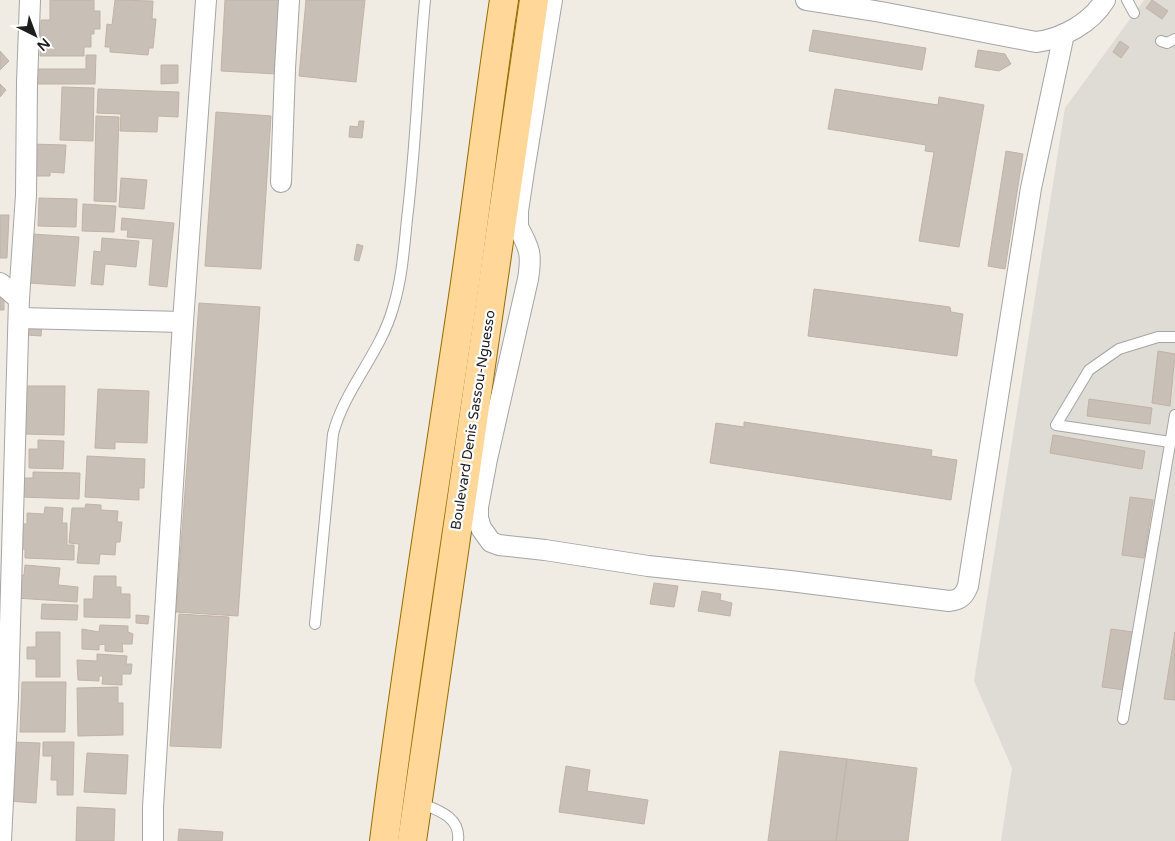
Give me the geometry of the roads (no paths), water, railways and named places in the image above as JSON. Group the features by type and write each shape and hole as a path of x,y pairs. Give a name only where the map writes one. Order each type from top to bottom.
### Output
{"main road":[{"name":"Boulevard Denis Sassou-Nguesso","path":"384,841 401,704 461,313 490,88 504,0"},
{"name":"Boulevard Denis Sassou-Nguesso","path":"412,841 455,535 511,225 534,0"}],"street":[{"path":"1,841 8,697 19,308 26,195 30,0"},
{"path":"153,841 153,808 183,322 206,0"},
{"path":"281,182 284,69 289,0"},
{"path":"552,0 518,211 511,225 530,251 531,261 478,507 478,518 481,528 491,542 498,545 545,550 648,566 790,581 949,601 958,600 965,594 968,586 1031,188 1064,34"},
{"path":"806,0 1036,42 1050,41 1085,22 1099,10 1105,0"},
{"path":"0,283 19,308 183,322"}],"lane":[{"path":"315,624 333,434 336,420 381,341 393,308 402,267 413,169 425,0"},
{"path":"1127,0 1134,13"},
{"path":"1161,42 1167,43 1175,39"},
{"path":"1170,442 1056,425 1089,370 1119,349 1158,337 1175,337"},
{"path":"1124,719 1175,415"},
{"path":"417,802 446,813 452,820 459,835 458,841"}]}
